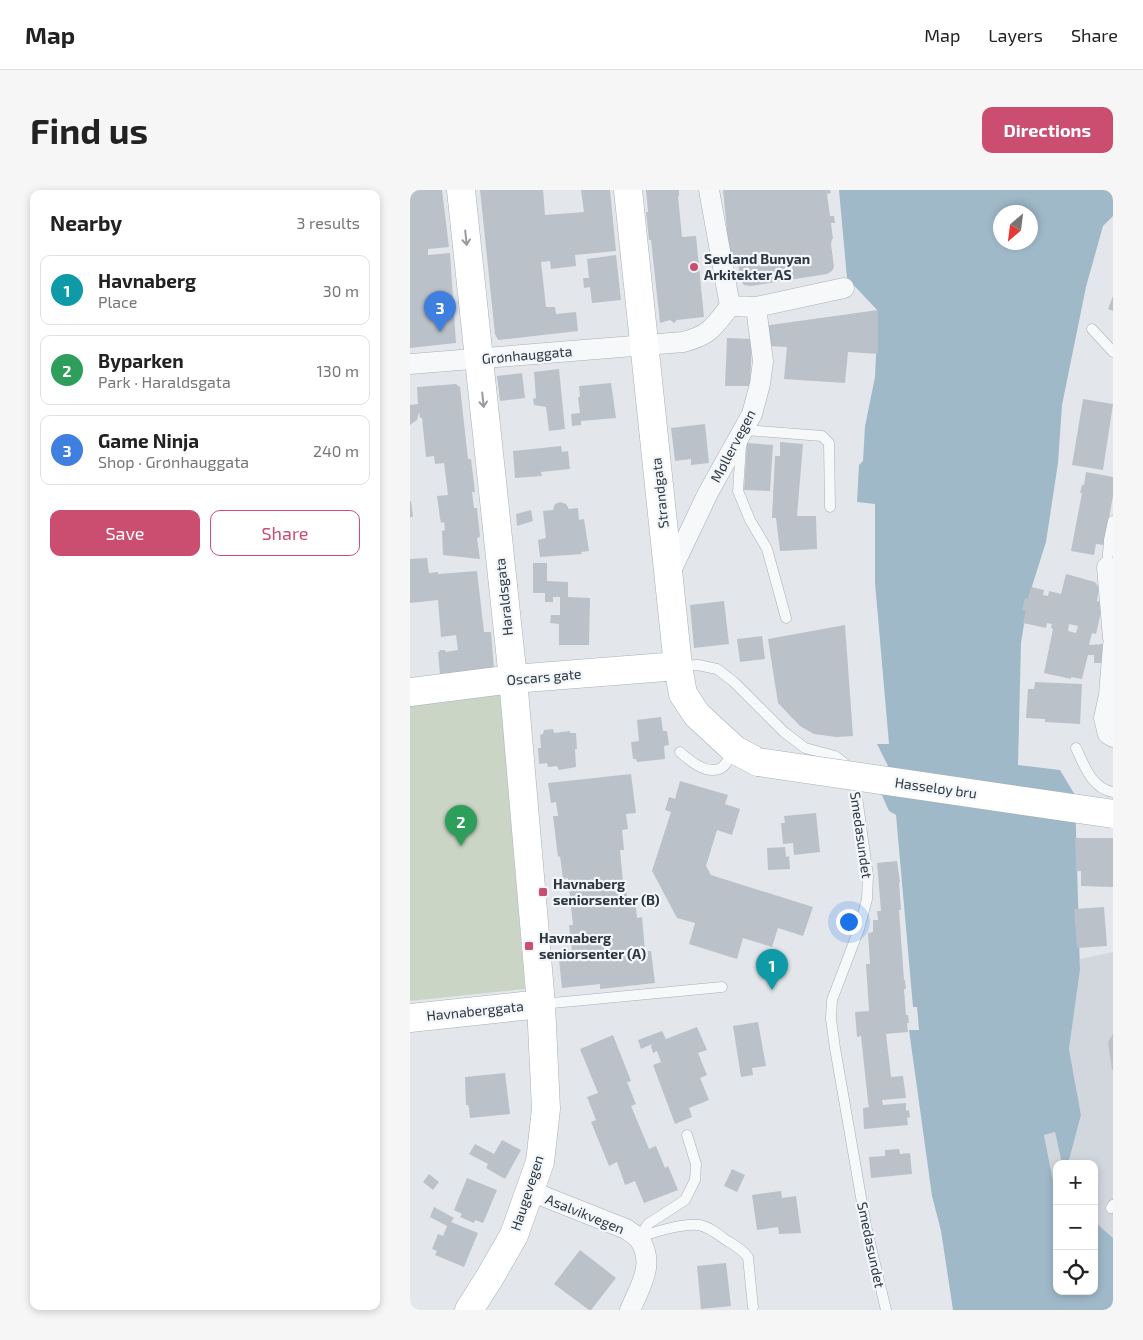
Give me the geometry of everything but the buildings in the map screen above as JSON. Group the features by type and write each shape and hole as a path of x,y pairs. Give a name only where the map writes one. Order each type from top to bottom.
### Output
{"street":[{"name":"Haraldsgata","path":"461,190 513,679 541,1004"},
{"name":"Strandgata","path":"628,190 668,575 683,694 697,715 746,756"},
{"path":"645,344 683,342 700,337 709,332 730,306 709,190"},
{"path":"730,306 756,307 844,288"},
{"name":"Møllervegen","path":"668,575 708,494 745,430 757,398 763,361 756,307"},
{"name":"Grønhauggata","path":"410,364 645,344"},
{"path":"1107,568 1113,638"},
{"path":"1113,645 1109,695 1104,718 1108,734 1113,737"},
{"name":"Oscars gate","path":"410,692 513,679 678,666"},
{"name":"Hasseløy bru","path":"746,756 1112,799"},
{"name":"Havnaberggata","path":"410,1018 541,1004"},
{"name":"Haugevegen","path":"469,1310 514,1235 540,1162 546,1109 541,1004"},
{"name":"Asalvikvegen","path":"530,1191 626,1230 639,1238 648,1262 644,1279 630,1310"}],"lane":[{"path":"1092,329 1113,352"},
{"path":"786,618 767,549 750,520 738,491 741,446 745,430 822,436 829,443 830,507"},
{"path":"1107,568 1109,540 1113,521"},
{"name":"Smedasundet","path":"678,666 698,665 717,669 734,682 784,732 805,748 835,756 849,767 857,797 868,876 867,898 859,929 832,1000 831,1019 866,1226 886,1310"},
{"path":"1076,748 1093,780 1112,799"},
{"path":"680,752 692,762 709,770 718,770 746,756"},
{"path":"541,1004 722,987"},
{"path":"639,1238 648,1224 685,1200 695,1180 696,1164 687,1135"},
{"name":"Asalvikvegen","path":"639,1238 654,1231 692,1225 700,1225 710,1229 748,1256 753,1307"}],"shaded area":[{"path":"1113,952 1113,1238 1098,1225 1098,1160 1069,1160 1081,1115 1069,1049 1080,959"},
{"path":"1055,1132 1061,1160 1053,1160 1053,1181 1044,1135"}],"green space":[{"path":"500,692 525,989 410,1001 410,703"}],"water":[{"path":"839,190 1113,190 1113,216 1103,226 1086,287 1062,405 1058,463 1046,542 1028,599 1021,643 1018,765 1060,770 1075,795 1080,970 1069,1049 1081,1115 1069,1160 1061,1160 1055,1132 1044,1135 1053,1181 1053,1295 1098,1295 1098,1225 1113,1238 1113,1310 953,1310 941,1231 932,1196 909,1030 919,1030 917,1007 913,1007 896,815 889,811 881,793 896,782 877,744 889,744 875,583 875,504 857,502 859,465 863,461 865,426 875,377 878,311 847,278"}],"place":[{"name":"Sevland Bunyan Arkitekter AS","path":"694,267"},
{"name":"Game Ninja","path":"440,332"},
{"name":"Byparken","path":"461,846"},
{"name":"Havnaberg seniorsenter (B)","path":"543,892"},
{"name":"Havnaberg seniorsenter (A)","path":"529,946"},
{"name":"Havnaberg","path":"772,990"}]}
